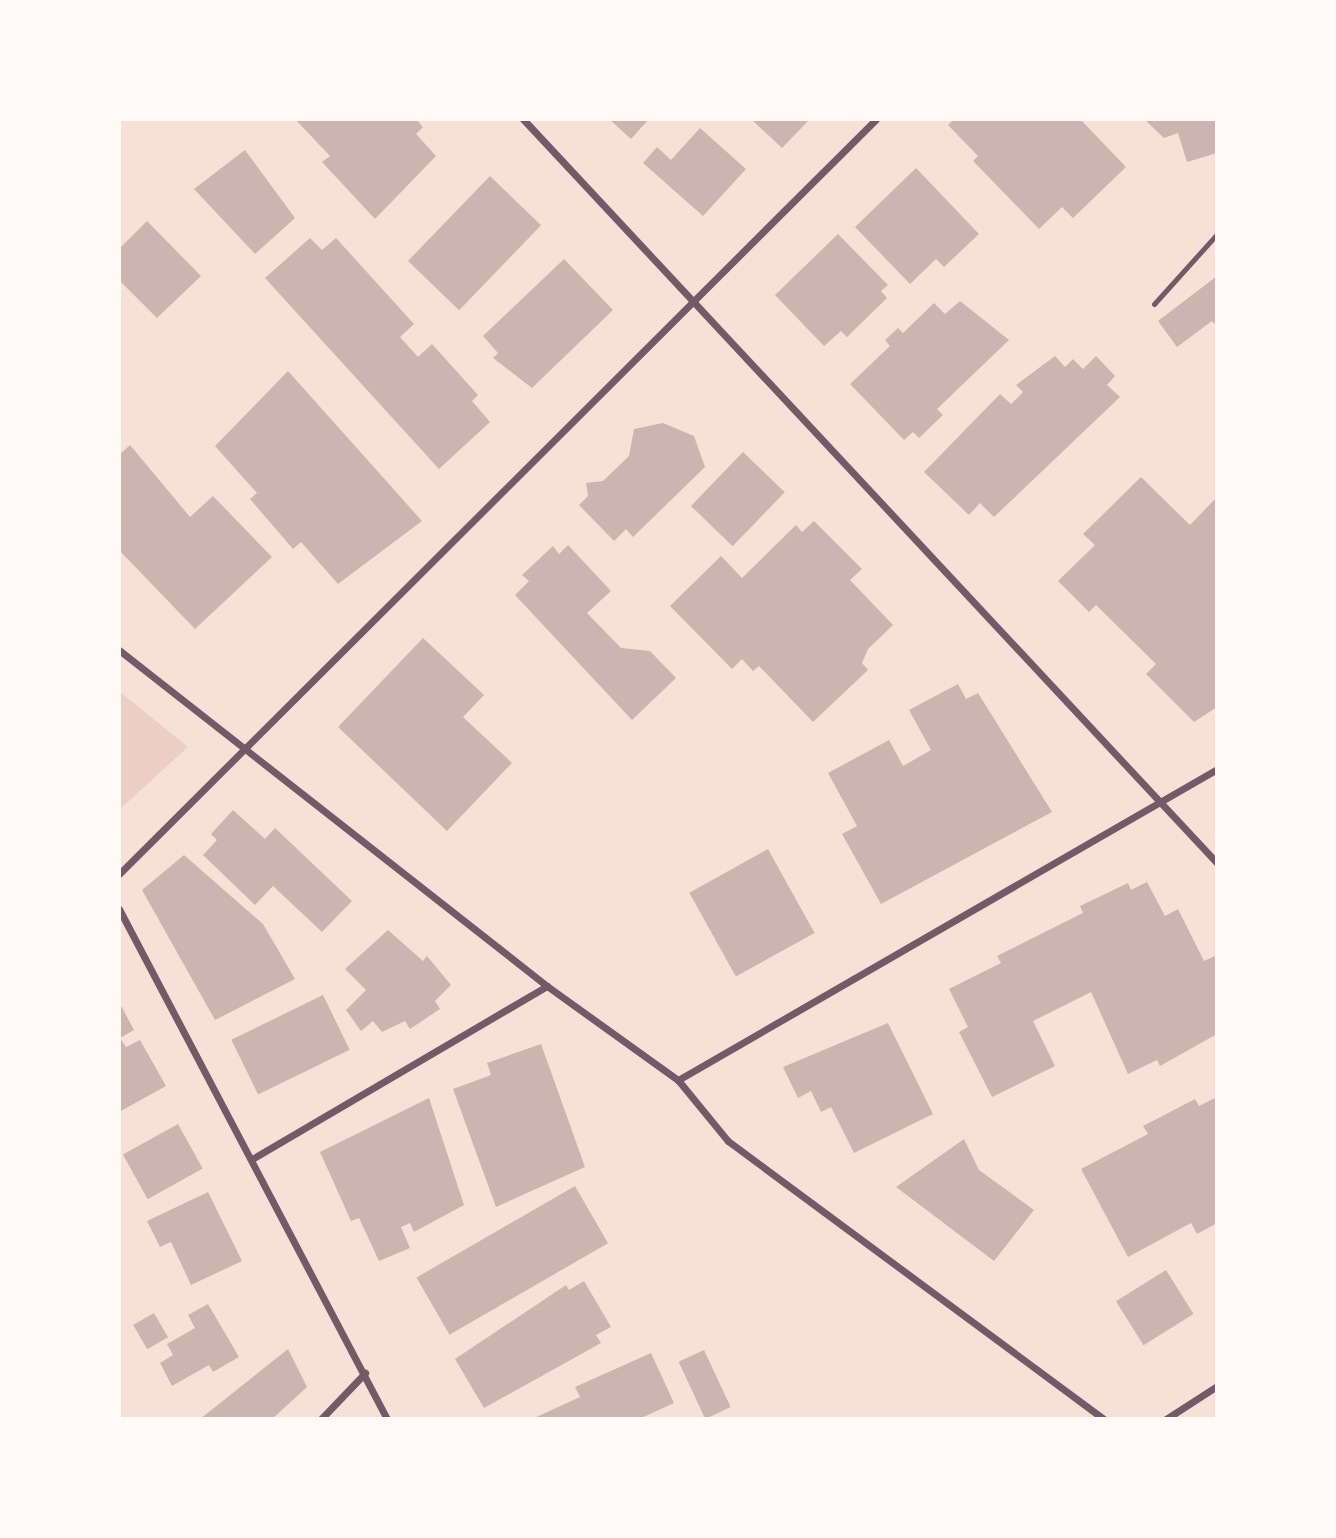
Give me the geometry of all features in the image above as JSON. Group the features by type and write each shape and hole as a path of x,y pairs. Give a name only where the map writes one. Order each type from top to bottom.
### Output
{"street":[{"path":"523,119 698,300 1217,863"},
{"path":"119,874 242,747 698,300 876,119"},
{"path":"119,650 547,986 678,1080 728,1141 1104,1419"},
{"path":"678,1080 1217,769"},
{"path":"119,909 387,1419"},
{"path":"251,1159 547,986"},
{"path":"321,1419 365,1373"},
{"path":"1166,1419 1217,1386"}],"lane":[{"path":"1154,304 1217,234"}],"shaded area":[{"path":"119,691 188,747 119,810"}],"building":[{"path":"295,119 416,119 423,127 416,134 436,156 375,219 322,162 330,156"},
{"path":"609,119 649,119 631,139"},
{"path":"751,119 810,119 782,148"},
{"path":"954,119 1080,119 1126,167 1073,218 1062,207 1039,229 973,161 978,156 948,125"},
{"path":"1144,119 1217,119 1217,153 1187,162 1178,133 1164,138"},
{"path":"700,128 746,169 703,216 643,163 657,147 671,160"},
{"path":"245,150 295,218 255,254 194,189"},
{"path":"916,168 979,234 944,267 936,259 910,284 855,227"},
{"path":"490,176 541,225 459,310 408,261"},
{"path":"147,221 201,276 157,318 119,280 119,249"},
{"path":"838,234 888,285 881,291 887,298 847,337 841,331 824,346 775,295"},
{"path":"310,238 322,250 336,238 414,324 400,337 418,357 432,344 478,395 472,401 490,422 439,469 265,278"},
{"path":"564,259 613,310 532,388 493,358 498,353 483,336"},
{"path":"1217,276 1217,327 1212,321 1177,347 1158,321"},
{"path":"960,301 1009,340 937,409 943,415 919,438 913,432 904,440 850,384 890,346 885,340 898,328 903,333 934,303 945,314"},
{"path":"1055,356 1065,367 1073,359 1083,369 1096,356 1115,376 1107,385 1120,397 994,517 980,503 969,515 924,472 1000,394 1011,404 1023,392 1016,385"},
{"path":"288,371 422,521 338,584 301,542 293,549 250,499 257,493 215,446"},
{"path":"663,423 694,436 705,467 633,537 626,529 614,541 579,505 588,496 586,483 603,481 629,456 634,429"},
{"path":"130,445 190,517 213,496 272,557 195,629 119,550 119,455"},
{"path":"743,452 785,492 733,546 691,506"},
{"path":"1141,477 1190,525 1217,497 1217,707 1194,722 1146,674 1156,664 1096,605 1089,612 1058,581 1095,545 1083,534"},
{"path":"814,521 862,569 850,580 893,625 868,649 862,663 868,670 813,722 759,666 753,671 742,659 732,669 670,606 721,556 742,578 796,525 802,532"},
{"path":"568,545 611,591 587,613 621,648 650,651 676,678 632,720 515,595 529,581 522,575 553,546 559,554"},
{"path":"423,638 484,695 463,717 512,763 447,831 338,727"},
{"path":"958,684 966,699 978,693 1052,812 881,904 842,834 857,826 828,773 889,740 903,766 931,750 909,710"},
{"path":"233,810 265,839 275,828 352,901 322,932 273,886 255,905 203,855 217,840 211,834"},
{"path":"768,849 815,933 736,977 689,893"},
{"path":"184,855 263,924 295,979 215,1020 142,890"},
{"path":"1147,882 1165,916 1178,909 1204,961 1217,955 1217,1034 1160,1066 1157,1060 1128,1074 1091,992 1033,1021 1055,1066 992,1097 959,1032 968,1027 949,989 1001,963 997,956 1083,913 1080,906 1128,883 1131,890"},
{"path":"388,930 423,961 427,956 451,985 435,1001 440,1009 410,1029 405,1021 382,1032 373,1021 361,1031 346,1010 366,990 345,969"},
{"path":"323,995 350,1050 258,1095 231,1040"},
{"path":"119,1002 134,1030 120,1038 126,1047 140,1040 166,1086 119,1112"},
{"path":"888,1023 933,1114 854,1153 831,1107 821,1112 811,1091 798,1098 783,1067"},
{"path":"541,1044 585,1167 496,1207 453,1089 491,1075 487,1063"},
{"path":"1217,1097 1217,1223 1197,1234 1191,1223 1128,1257 1081,1169 1148,1134 1143,1126 1195,1099 1199,1106"},
{"path":"429,1098 464,1205 414,1232 410,1223 401,1227 410,1248 379,1261 359,1218 351,1221 320,1152"},
{"path":"178,1124 203,1169 148,1199 123,1155"},
{"path":"964,1139 979,1170 1034,1210 994,1261 896,1187"},
{"path":"575,1186 608,1243 450,1335 417,1278"},
{"path":"208,1192 242,1261 191,1285 171,1242 160,1247 147,1221"},
{"path":"1166,1270 1194,1314 1144,1345 1116,1301"},
{"path":"584,1281 611,1327 596,1335 601,1343 484,1408 455,1359 566,1285 569,1290"},
{"path":"208,1304 239,1357 213,1372 209,1365 172,1386 160,1363 173,1355 167,1344 195,1328 188,1315"},
{"path":"154,1313 168,1337 147,1349 133,1325"},
{"path":"288,1349 307,1387 272,1419 200,1419"},
{"path":"704,1350 731,1407 705,1419 679,1362"},
{"path":"651,1353 674,1403 639,1419 532,1419 580,1397 575,1387"}]}
